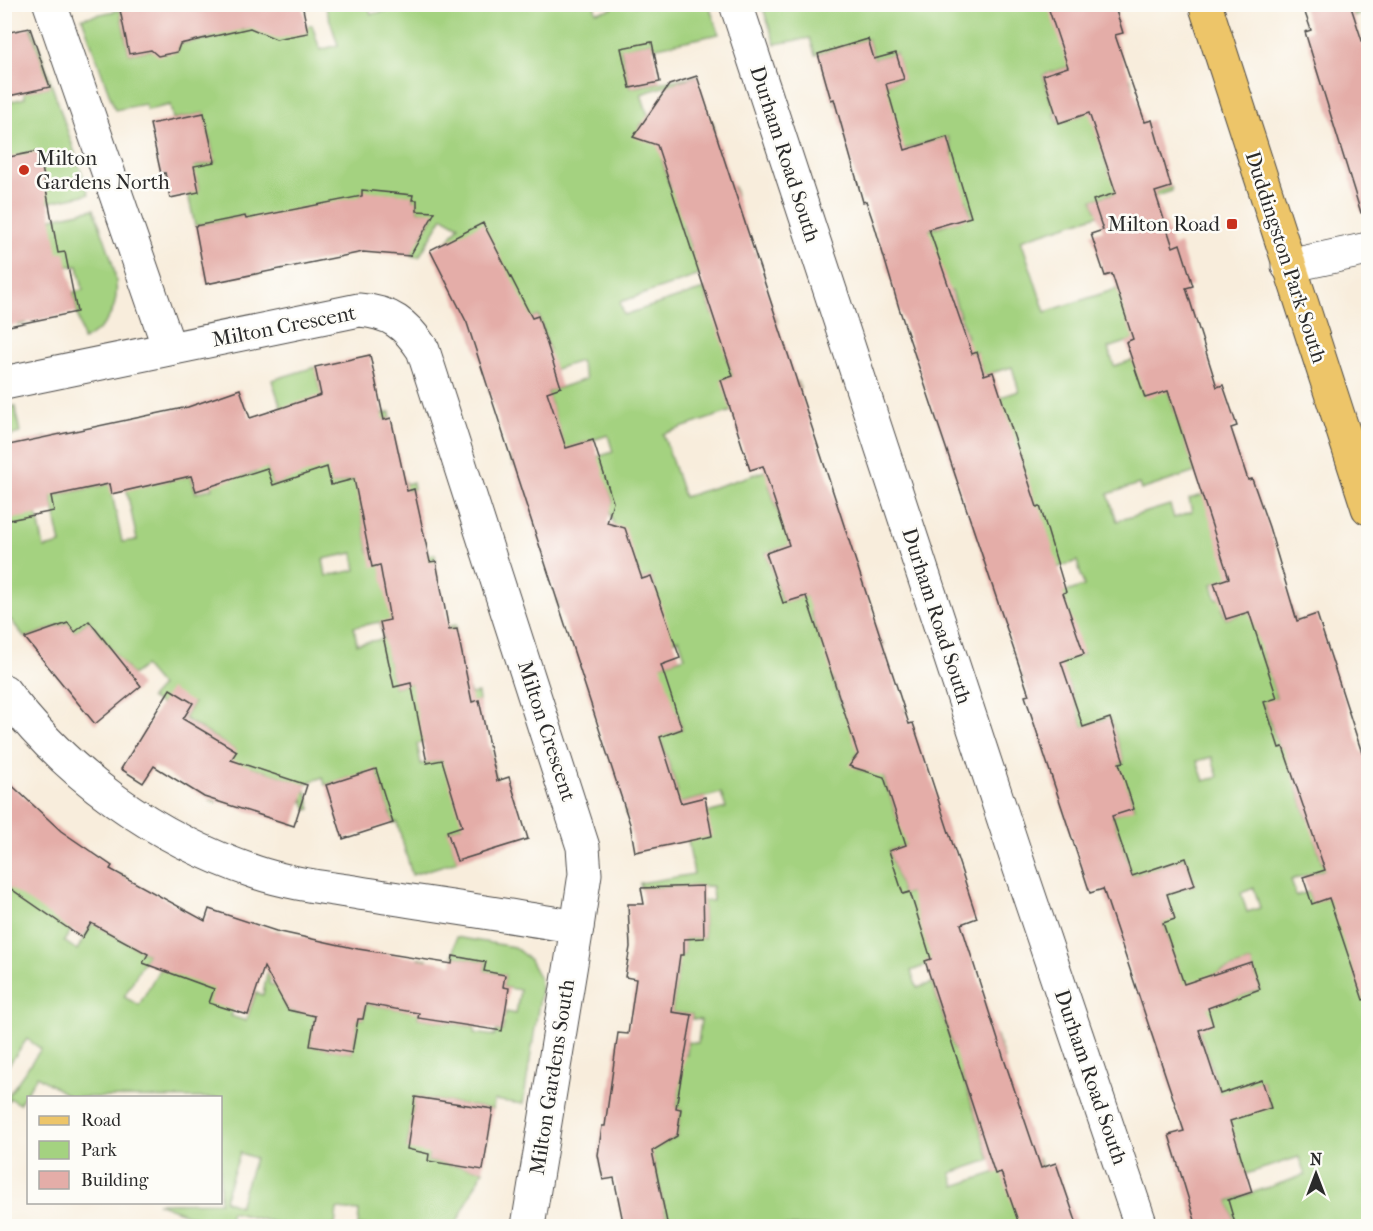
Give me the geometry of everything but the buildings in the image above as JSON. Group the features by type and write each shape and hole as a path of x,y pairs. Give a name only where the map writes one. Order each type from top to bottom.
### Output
{"main road":[{"name":"Duddingston Park South","path":"1205,4 1368,508"}],"street":[{"path":"50,4 169,348"},
{"name":"Durham Road South","path":"736,4 1016,857 1142,1227"},
{"path":"1288,266 1368,249"},
{"name":"Milton Crescent","path":"4,382 359,310 388,315 410,331 423,350 584,847 585,874 578,927"},
{"path":"4,691 46,741 96,787 160,830 206,854 256,873 303,884 578,927"},
{"name":"Milton Gardens South","path":"528,1227 578,927"}],"green space":[{"path":"401,4 594,4 596,12 612,9 612,5 709,5 719,34 653,48 651,42 621,49 630,88 697,76 641,94 650,121 642,123 639,129 649,142 713,122 715,130 689,139 692,149 662,160 670,187 678,185 685,204 734,187 736,195 710,204 713,216 683,225 692,252 706,269 755,253 756,256 620,302 624,315 704,289 712,315 720,312 728,333 776,317 778,323 751,332 755,346 726,356 733,376 722,380 730,405 798,382 800,388 663,434 684,497 793,462 797,476 769,485 778,513 808,539 766,553 783,603 861,578 839,587 811,612 820,641 827,639 834,659 883,643 884,646 858,655 862,669 833,679 842,707 849,705 855,724 904,708 906,712 872,724 854,760 857,769 864,771 880,766 899,823 921,840 889,851 903,894 920,889 919,911 924,932 942,956 926,961 927,965 911,971 917,988 932,983 954,1049 997,1036 1004,1059 962,1074 990,1160 951,1173 955,1186 1039,1158 1042,1168 1020,1226 668,1226 652,1153 600,1164 600,1142 653,1150 677,1136 681,1109 676,1108 681,1075 666,1053 687,1055 688,1042 698,1043 701,1020 692,1019 692,1015 672,1012 678,968 630,958 684,955 684,939 704,938 703,901 713,901 712,886 641,888 640,883 694,874 688,841 707,813 726,808 721,793 627,816 625,810 678,792 662,743 652,739 682,729 677,713 637,672 685,657 679,639 632,654 616,603 656,590 651,576 559,607 556,600 609,582 614,525 609,509 613,501 605,481 572,465 613,452 608,435 513,466 510,458 563,441 547,392 586,379 580,361 488,391 540,373 549,350 539,316 499,328 443,247 459,226 443,217 419,257 412,256 414,238 420,239 435,213 417,211 417,201 412,200 413,196 362,191 359,226 257,274 245,216 195,226 188,194 199,191 196,178 167,184 165,173 215,162 204,113 173,119 170,105 147,110 145,104 115,110 82,18 120,10 129,54 151,50 177,52 180,44 211,38 205,5 237,5 242,30 268,25 302,28 312,25 320,50 338,45 325,5 368,5 371,14 401,8"},
{"path":"762,5 1059,5 1086,61 1043,75 1052,104 1130,78 1133,88 1104,157 1109,172 1128,189 1093,200 1096,210 1171,187 1172,191 1021,240 1045,312 1141,281 1151,334 1108,348 1114,366 1188,342 1168,391 1195,472 1141,490 1139,484 1108,494 1117,521 1170,505 1174,518 1192,512 1189,499 1226,487 1236,576 1212,584 1216,599 1234,594 1237,604 1222,609 1226,619 1263,607 1295,614 1297,621 1269,630 1262,652 1277,698 1264,703 1279,748 1314,737 1297,788 1308,820 1329,814 1315,840 1323,865 1332,867 1291,880 1296,896 1308,892 1312,903 1341,894 1356,978 1368,974 1368,1226 1236,1226 1228,1201 1305,1175 1299,1157 1246,1174 1228,1117 1271,1108 1262,1080 1221,1096 1199,1029 1206,1003 1232,999 1260,989 1251,962 1222,971 1185,989 1163,923 1166,894 1195,885 1186,858 1132,876 1112,816 1134,808 1127,788 1097,770 1124,762 1110,718 1083,727 1068,683 1053,687 1047,671 1023,679 1022,674 1084,654 1051,597 1084,586 1077,561 1050,570 1030,509 937,418 1019,391 1012,367 984,375 976,352 945,363 915,354 967,337 952,291 900,307 929,230 971,216 966,200 940,208 909,168 953,155 948,137 905,149 856,99 835,105 834,99 903,79 896,53 874,59 868,39 815,55 810,38 775,44","holes":["1080,105 1083,115 1058,123 1054,113","1212,757 1218,777 1204,781 1197,761","1254,888 1260,908 1247,912 1241,893"]},
{"path":"1350,5 1368,5 1368,11 1354,16"},
{"path":"32,27 89,194 16,209 20,225 94,209 112,263 116,281 116,297 111,313 101,328 83,340 73,292 83,290 78,266 14,266 26,323 19,325 13,299 5,301 4,103 25,98 24,92 49,87 30,28"},
{"path":"315,367 327,419 381,407 383,414 390,412 391,418 334,431 331,485 378,474 404,480 406,484 413,482 414,489 359,501 369,552 425,541 428,555 435,554 436,561 382,571 438,628 456,625 457,629 402,640 388,657 394,687 411,683 469,690 471,694 478,693 479,701 426,712 432,740 417,744 421,764 490,750 497,781 462,826 448,831 457,861 412,875 397,822 393,823 376,770 325,785 323,777 304,784 311,809 307,810 303,799 301,803 288,798 294,781 252,767 225,785 215,803 207,798 236,751 184,718 193,703 161,705 150,698 161,686 144,666 132,675 89,621 75,632 67,623 25,638 11,620 5,622 4,521 34,500 44,548 61,544 39,439 46,437 57,495 110,484 122,542 137,540 113,423 134,488 186,477 188,467 196,493 213,488 186,408 236,472 243,476 256,472 257,439 273,485 289,479 290,435 272,380","holes":["353,553 356,570 326,576 323,559","380,622 383,639 357,644 354,627"]},
{"path":"15,406 20,433 5,437 5,408"},
{"path":"29,867 78,919 64,941 77,950 121,874 127,878 99,927 148,954 124,997 139,1005 164,961 238,996 231,1016 246,1021 256,993 263,995 275,931 280,932 269,984 287,988 284,1003 288,1011 300,1013 318,994 311,1046 352,1053 358,1019 363,1019 366,1004 409,1011 418,958 427,959 418,1018 475,1027 474,1033 495,1036 496,1031 502,1031 504,1023 498,1022 499,1016 505,1017 506,1012 516,1014 520,990 503,987 505,975 484,971 486,962 453,956 456,937 514,947 530,960 539,977 541,990 523,1104 494,1100 493,1109 415,1097 407,1148 429,1152 428,1161 483,1170 455,1226 358,1226 359,1211 337,1209 335,1226 290,1226 231,1212 227,1226 219,1226 160,1204 222,1204 222,1096 68,1096 37,1076 19,1104 10,1098 5,1106 5,1100 41,1049 27,1039 5,1070 5,890 7,891","holes":["240,1153 255,1158 239,1206 224,1200"]}],"place":[{"name":"Milton Gardens North","path":"24,170"},
{"name":"Milton Road","path":"1232,224"}]}
